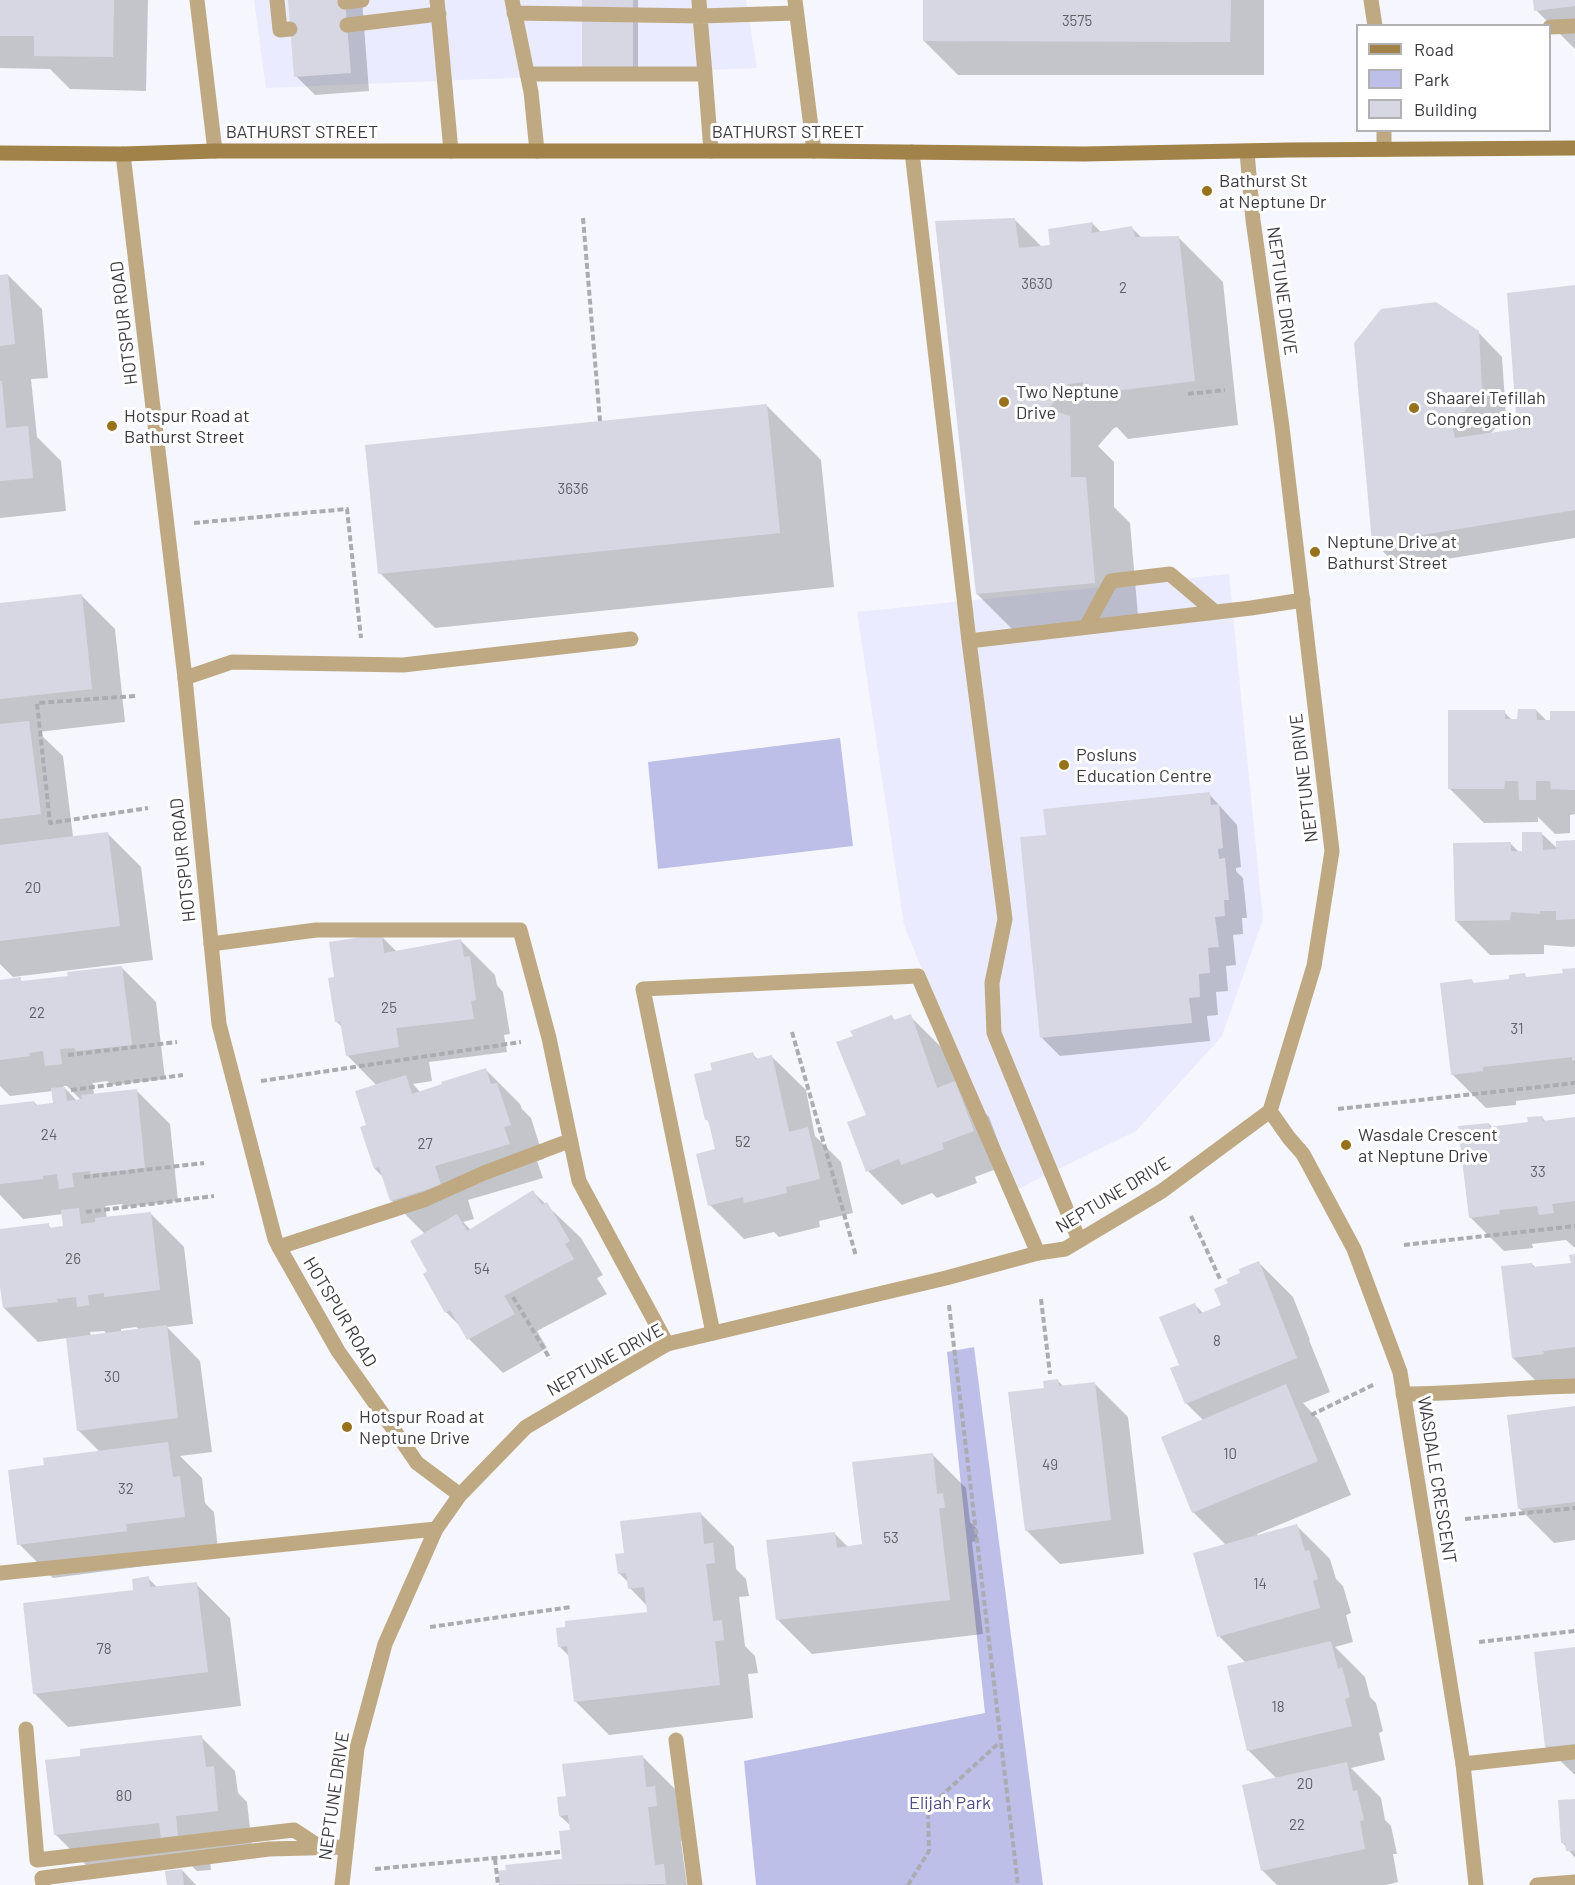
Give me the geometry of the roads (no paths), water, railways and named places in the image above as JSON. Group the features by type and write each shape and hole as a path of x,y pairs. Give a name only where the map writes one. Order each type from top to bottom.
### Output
{"main road":[{"name":"BATHURST STREET","path":"0,153 814,151 1084,154 1575,148"}],"street":[{"path":"197,0 215,151"},
{"path":"345,2 362,0"},
{"path":"1371,0 1375,24"},
{"path":"281,5 280,30 290,29"},
{"path":"537,151 531,92 513,7 795,6 814,151"},
{"path":"347,25 438,7 452,151"},
{"path":"700,8 711,151"},
{"path":"1551,27 1575,26"},
{"path":"527,74 705,74"},
{"path":"1384,132 1384,149"},
{"path":"912,152 969,641 1005,919 992,983 994,1033 1079,1240"},
{"name":"NEPTUNE DRIVE","path":"342,1885 357,1748 382,1656 436,1529 460,1496 526,1427 667,1344 946,1278 1038,1253 1065,1249 1162,1191 1270,1111 1314,966 1332,851 1304,600 1253,220 1247,152"},
{"name":"HOTSPUR ROAD","path":"123,154 184,678 219,1024 279,1247 338,1351 417,1463 460,1496"},
{"path":"1086,627 1111,581 1123,579 1170,574 1215,612"},
{"path":"969,641 1304,600"},
{"path":"184,678 232,662 403,665 632,639"},
{"path":"211,944 315,930 520,930 549,1038 579,1182 667,1344"},
{"path":"713,1333 643,989 918,976 1038,1253"},
{"name":"WASDALE CRESCENT","path":"1270,1111 1303,1154 1354,1249 1400,1372 1463,1764 1476,1885"},
{"path":"279,1247 426,1199 484,1173 569,1141"},
{"path":"1403,1394 1448,1394 1524,1387 1575,1386"},
{"path":"0,1573 436,1529"},
{"path":"26,1729 37,1860 294,1830 320,1848"},
{"path":"676,1740 695,1885"},
{"path":"1463,1764 1575,1752"},
{"path":"43,1885 42,1878 269,1849 346,1847"},
{"path":"1537,1885 1575,1882"}],"place":[{"name":"Bathurst St at Neptune Dr","path":"1207,191"},
{"name":"Two Neptune Drive","path":"1004,402"},
{"name":"Shaarei Tefillah Congregation","path":"1414,408"},
{"name":"Hotspur Road at Bathurst Street","path":"112,426"},
{"name":"Neptune Drive at Bathurst Street","path":"1315,552"},
{"name":"Posluns Education Centre","path":"1064,765"},
{"name":"Wasdale Crescent at Neptune Drive","path":"1346,1145"},
{"name":"Hotspur Road at Neptune Drive","path":"347,1427"}],"park label":[{"name":"Elijah Park","path":"950,1803"}]}
